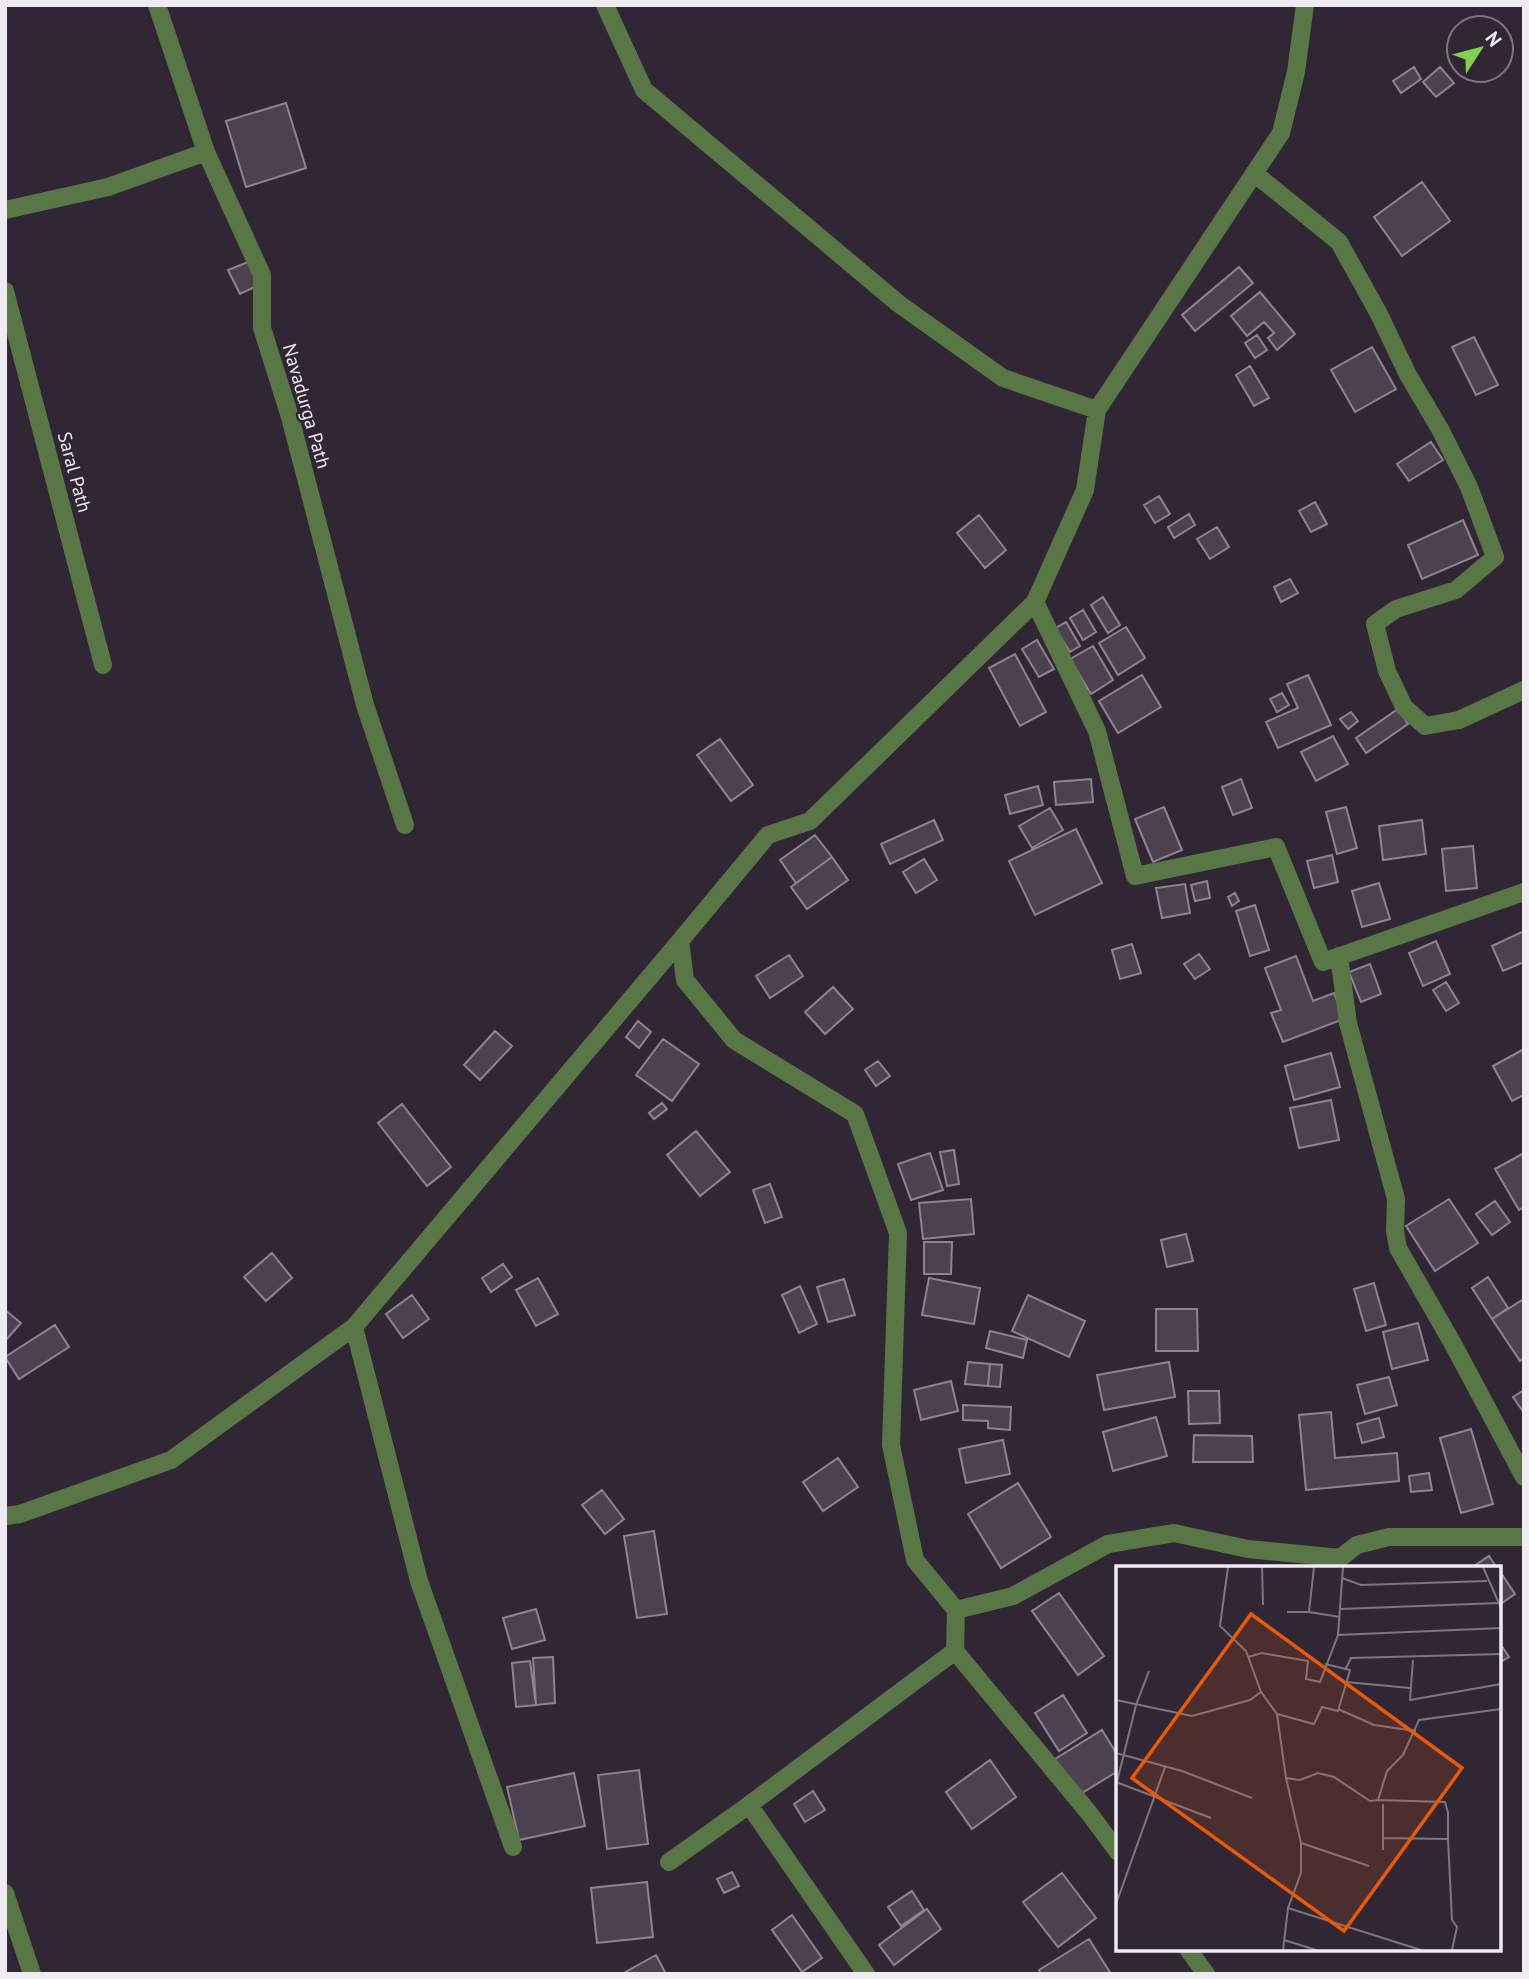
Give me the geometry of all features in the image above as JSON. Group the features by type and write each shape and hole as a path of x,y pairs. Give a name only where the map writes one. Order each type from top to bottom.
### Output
{"street":[{"name":"Navadurga Path","path":"157,5 206,152 262,275 262,328 290,417 365,705 405,825"},
{"path":"605,5 644,90 899,304 1003,378 1097,410"},
{"path":"5,1516 20,1514 171,1460 354,1326 768,835 810,821 1035,602 1085,490 1097,410 1282,133 1296,72 1305,5"},
{"path":"5,210 108,187 206,152"},
{"path":"1254,173 1339,242 1469,487 1495,557 1456,590 1396,609 1375,624 1387,671 1404,707 1425,726 1460,720 1524,690"},
{"name":"Saral Path","path":"5,290 103,665"},
{"path":"1035,602 1097,731 1135,876 1276,847 1323,962 1524,892"},
{"path":"680,941 685,980 734,1040 855,1114 898,1233 891,1445 915,1560 956,1611 955,1651 1116,1849"},
{"path":"1339,956 1348,1023 1396,1199 1395,1231 1398,1248 1524,1477"},
{"path":"354,1326 419,1581 513,1847"},
{"path":"956,1611 1013,1596 1108,1544 1174,1533 1248,1549 1340,1559 1357,1545 1389,1537 1524,1537"},
{"path":"669,1862 955,1651"},
{"path":"749,1805 866,1974"},
{"path":"5,1893 32,1974"},
{"path":"1189,1951 1206,1974"}],"building":[{"path":"1414,67 1421,79 1401,93 1393,81"},
{"path":"1440,67 1445,73 1445,84 1453,84 1436,97 1423,82"},
{"path":"286,103 306,168 246,187 226,121"},
{"path":"1422,182 1450,221 1402,256 1374,217"},
{"path":"248,262 259,285 240,294 228,270"},
{"path":"1239,267 1253,283 1195,331 1182,315"},
{"path":"1260,292 1295,334 1277,350 1268,338 1274,333 1264,322 1247,336 1231,316"},
{"path":"1257,335 1267,350 1255,358 1245,343"},
{"path":"1474,337 1498,385 1476,395 1452,347"},
{"path":"1372,347 1396,389 1355,412 1331,370"},
{"path":"1250,366 1269,398 1254,406 1236,375"},
{"path":"1431,442 1443,460 1409,481 1397,464"},
{"path":"1159,496 1170,514 1155,523 1144,505"},
{"path":"1315,502 1327,524 1311,532 1299,511"},
{"path":"1189,514 1195,525 1174,538 1168,527"},
{"path":"979,515 1006,550 985,568 957,533"},
{"path":"1463,520 1478,555 1422,579 1408,545"},
{"path":"1217,527 1229,547 1210,559 1197,539"},
{"path":"1290,579 1298,593 1281,602 1274,587"},
{"path":"1103,597 1120,625 1108,633 1091,605"},
{"path":"1083,610 1096,632 1083,640 1070,618"},
{"path":"1066,622 1080,646 1070,652 1055,628"},
{"path":"1126,627 1145,658 1118,675 1099,643"},
{"path":"1037,640 1054,669 1039,677 1022,649"},
{"path":"1093,646 1113,680 1091,694 1070,659"},
{"path":"1015,654 1046,712 1020,726 989,668"},
{"path":"1142,675 1161,707 1118,733 1099,701"},
{"path":"1308,675 1331,725 1278,748 1266,722 1298,708 1287,684"},
{"path":"1282,693 1289,705 1277,712 1270,699"},
{"path":"1398,709 1408,724 1366,753 1356,738"},
{"path":"1351,712 1358,721 1348,729 1340,719"},
{"path":"1333,736 1348,764 1316,781 1301,752"},
{"path":"720,739 753,785 731,801 697,755"},
{"path":"1091,779 1093,802 1056,805 1054,782"},
{"path":"1241,779 1252,808 1233,815 1222,787"},
{"path":"1038,786 1043,805 1010,814 1005,795"},
{"path":"1164,807 1182,850 1153,862 1135,819"},
{"path":"1346,807 1357,848 1337,854 1326,812"},
{"path":"1050,808 1063,830 1032,848 1019,826"},
{"path":"934,820 943,840 890,864 881,844"},
{"path":"1422,820 1426,854 1383,860 1379,826"},
{"path":"1076,829 1102,883 1035,915 1009,861"},
{"path":"815,835 832,857 796,883 780,860"},
{"path":"1473,846 1477,888 1446,891 1442,849"},
{"path":"1332,855 1338,882 1314,888 1307,861"},
{"path":"832,857 848,880 807,909 791,887"},
{"path":"924,859 937,880 916,893 903,872"},
{"path":"1207,881 1210,898 1195,901 1191,885"},
{"path":"1379,883 1390,919 1362,927 1352,891"},
{"path":"1185,884 1190,913 1162,918 1156,888"},
{"path":"1235,893 1239,901 1232,906 1228,897"},
{"path":"1255,905 1269,950 1250,956 1236,911"},
{"path":"1524,931 1524,962 1503,971 1492,946"},
{"path":"1436,941 1450,974 1423,986 1409,953"},
{"path":"1132,944 1141,973 1120,979 1112,950"},
{"path":"1199,954 1210,969 1195,979 1184,964"},
{"path":"789,955 803,976 770,998 756,976"},
{"path":"1296,956 1313,1001 1334,993 1344,1019 1283,1042 1271,1013 1281,1010 1265,968"},
{"path":"1370,964 1381,994 1361,1002 1349,972"},
{"path":"1446,982 1459,1003 1446,1011 1433,990"},
{"path":"833,987 853,1009 825,1034 805,1012"},
{"path":"638,1021 651,1032 639,1048 626,1037"},
{"path":"495,1031 512,1046 480,1080 464,1065"},
{"path":"663,1039 699,1064 672,1101 636,1075"},
{"path":"1524,1049 1524,1095 1512,1101 1493,1066"},
{"path":"1331,1053 1340,1087 1294,1100 1285,1066"},
{"path":"878,1061 890,1076 876,1086 865,1070"},
{"path":"1331,1100 1339,1140 1299,1148 1290,1108"},
{"path":"662,1103 667,1109 654,1119 649,1113"},
{"path":"402,1104 451,1167 427,1186 378,1123"},
{"path":"696,1131 730,1172 700,1196 667,1155"},
{"path":"954,1150 959,1184 947,1186 940,1152"},
{"path":"930,1153 943,1190 911,1200 898,1164"},
{"path":"1524,1153 1524,1207 1519,1210 1495,1169"},
{"path":"770,1184 782,1217 765,1223 753,1190"},
{"path":"971,1199 974,1234 923,1239 919,1203"},
{"path":"1449,1199 1478,1243 1435,1271 1406,1226"},
{"path":"1495,1201 1510,1222 1492,1235 1476,1214"},
{"path":"1186,1234 1193,1261 1167,1267 1161,1240"},
{"path":"924,1242 952,1242 951,1274 924,1274"},
{"path":"272,1253 292,1278 266,1301 244,1277"},
{"path":"503,1264 512,1277 491,1292 482,1278"},
{"path":"1488,1277 1508,1308 1492,1319 1472,1288"},
{"path":"538,1278 558,1314 536,1326 516,1290"},
{"path":"929,1278 980,1288 974,1324 922,1315"},
{"path":"844,1279 855,1315 828,1322 817,1287"},
{"path":"1374,1283 1386,1325 1366,1331 1354,1289"},
{"path":"800,1286 817,1324 799,1333 782,1295"},
{"path":"412,1295 429,1319 403,1338 386,1314"},
{"path":"1028,1295 1085,1321 1069,1357 1012,1331"},
{"path":"1522,1300 1524,1358 1520,1361 1492,1319"},
{"path":"1156,1309 1197,1309 1198,1351 1156,1351"},
{"path":"5,1310 21,1323 5,1341"},
{"path":"1418,1323 1428,1360 1392,1369 1383,1332"},
{"path":"55,1325 69,1347 19,1379 5,1357"},
{"path":"990,1331 1027,1340 1023,1358 986,1348"},
{"path":"968,1362 990,1364 988,1386 965,1384"},
{"path":"1169,1362 1175,1397 1104,1410 1097,1375"},
{"path":"990,1364 1002,1365 1000,1387 988,1386"},
{"path":"1389,1377 1397,1405 1365,1414 1357,1385"},
{"path":"951,1381 958,1411 921,1420 914,1390"},
{"path":"1524,1390 1524,1413 1513,1397"},
{"path":"1188,1391 1219,1391 1220,1423 1189,1424"},
{"path":"963,1405 1011,1407 1010,1430 988,1428 988,1421 963,1420"},
{"path":"1331,1412 1335,1458 1397,1453 1399,1481 1306,1490 1299,1415"},
{"path":"1156,1417 1167,1456 1113,1471 1103,1432"},
{"path":"1379,1418 1384,1437 1362,1443 1357,1424"},
{"path":"1471,1429 1493,1504 1461,1513 1440,1438"},
{"path":"1194,1435 1252,1436 1253,1462 1193,1462"},
{"path":"1003,1440 1010,1474 966,1483 959,1449"},
{"path":"838,1458 858,1487 823,1511 803,1482"},
{"path":"1429,1473 1432,1490 1411,1492 1409,1476"},
{"path":"1018,1483 1051,1537 1001,1568 968,1514"},
{"path":"602,1490 624,1519 605,1534 582,1505"},
{"path":"654,1531 667,1614 637,1618 624,1536"},
{"path":"1489,1556 1496,1566 1474,1566"},
{"path":"1501,1573 1515,1594 1501,1604"},
{"path":"1059,1593 1104,1656 1078,1675 1032,1611"},
{"path":"536,1609 545,1640 512,1649 503,1618"},
{"path":"1501,1645 1509,1657 1501,1662"},
{"path":"553,1657 555,1703 536,1705 533,1658"},
{"path":"530,1661 536,1705 516,1707 512,1663"},
{"path":"1063,1695 1087,1733 1059,1751 1035,1713"},
{"path":"1102,1730 1116,1753 1116,1772 1077,1796 1055,1759"},
{"path":"990,1760 1016,1797 972,1829 946,1792"},
{"path":"639,1770 648,1844 607,1849 598,1775"},
{"path":"574,1773 585,1826 519,1840 507,1787"},
{"path":"813,1791 825,1810 805,1822 794,1804"},
{"path":"732,1872 739,1886 724,1893 717,1879"},
{"path":"1062,1873 1096,1918 1058,1947 1023,1902"},
{"path":"647,1882 653,1937 597,1943 591,1888"},
{"path":"912,1891 924,1910 901,1926 888,1907"},
{"path":"927,1909 941,1929 894,1965 879,1945"},
{"path":"792,1915 822,1958 802,1972 772,1930"},
{"path":"1089,1939 1111,1974 1041,1974 1039,1970"},
{"path":"656,1955 666,1974 622,1974"}]}
